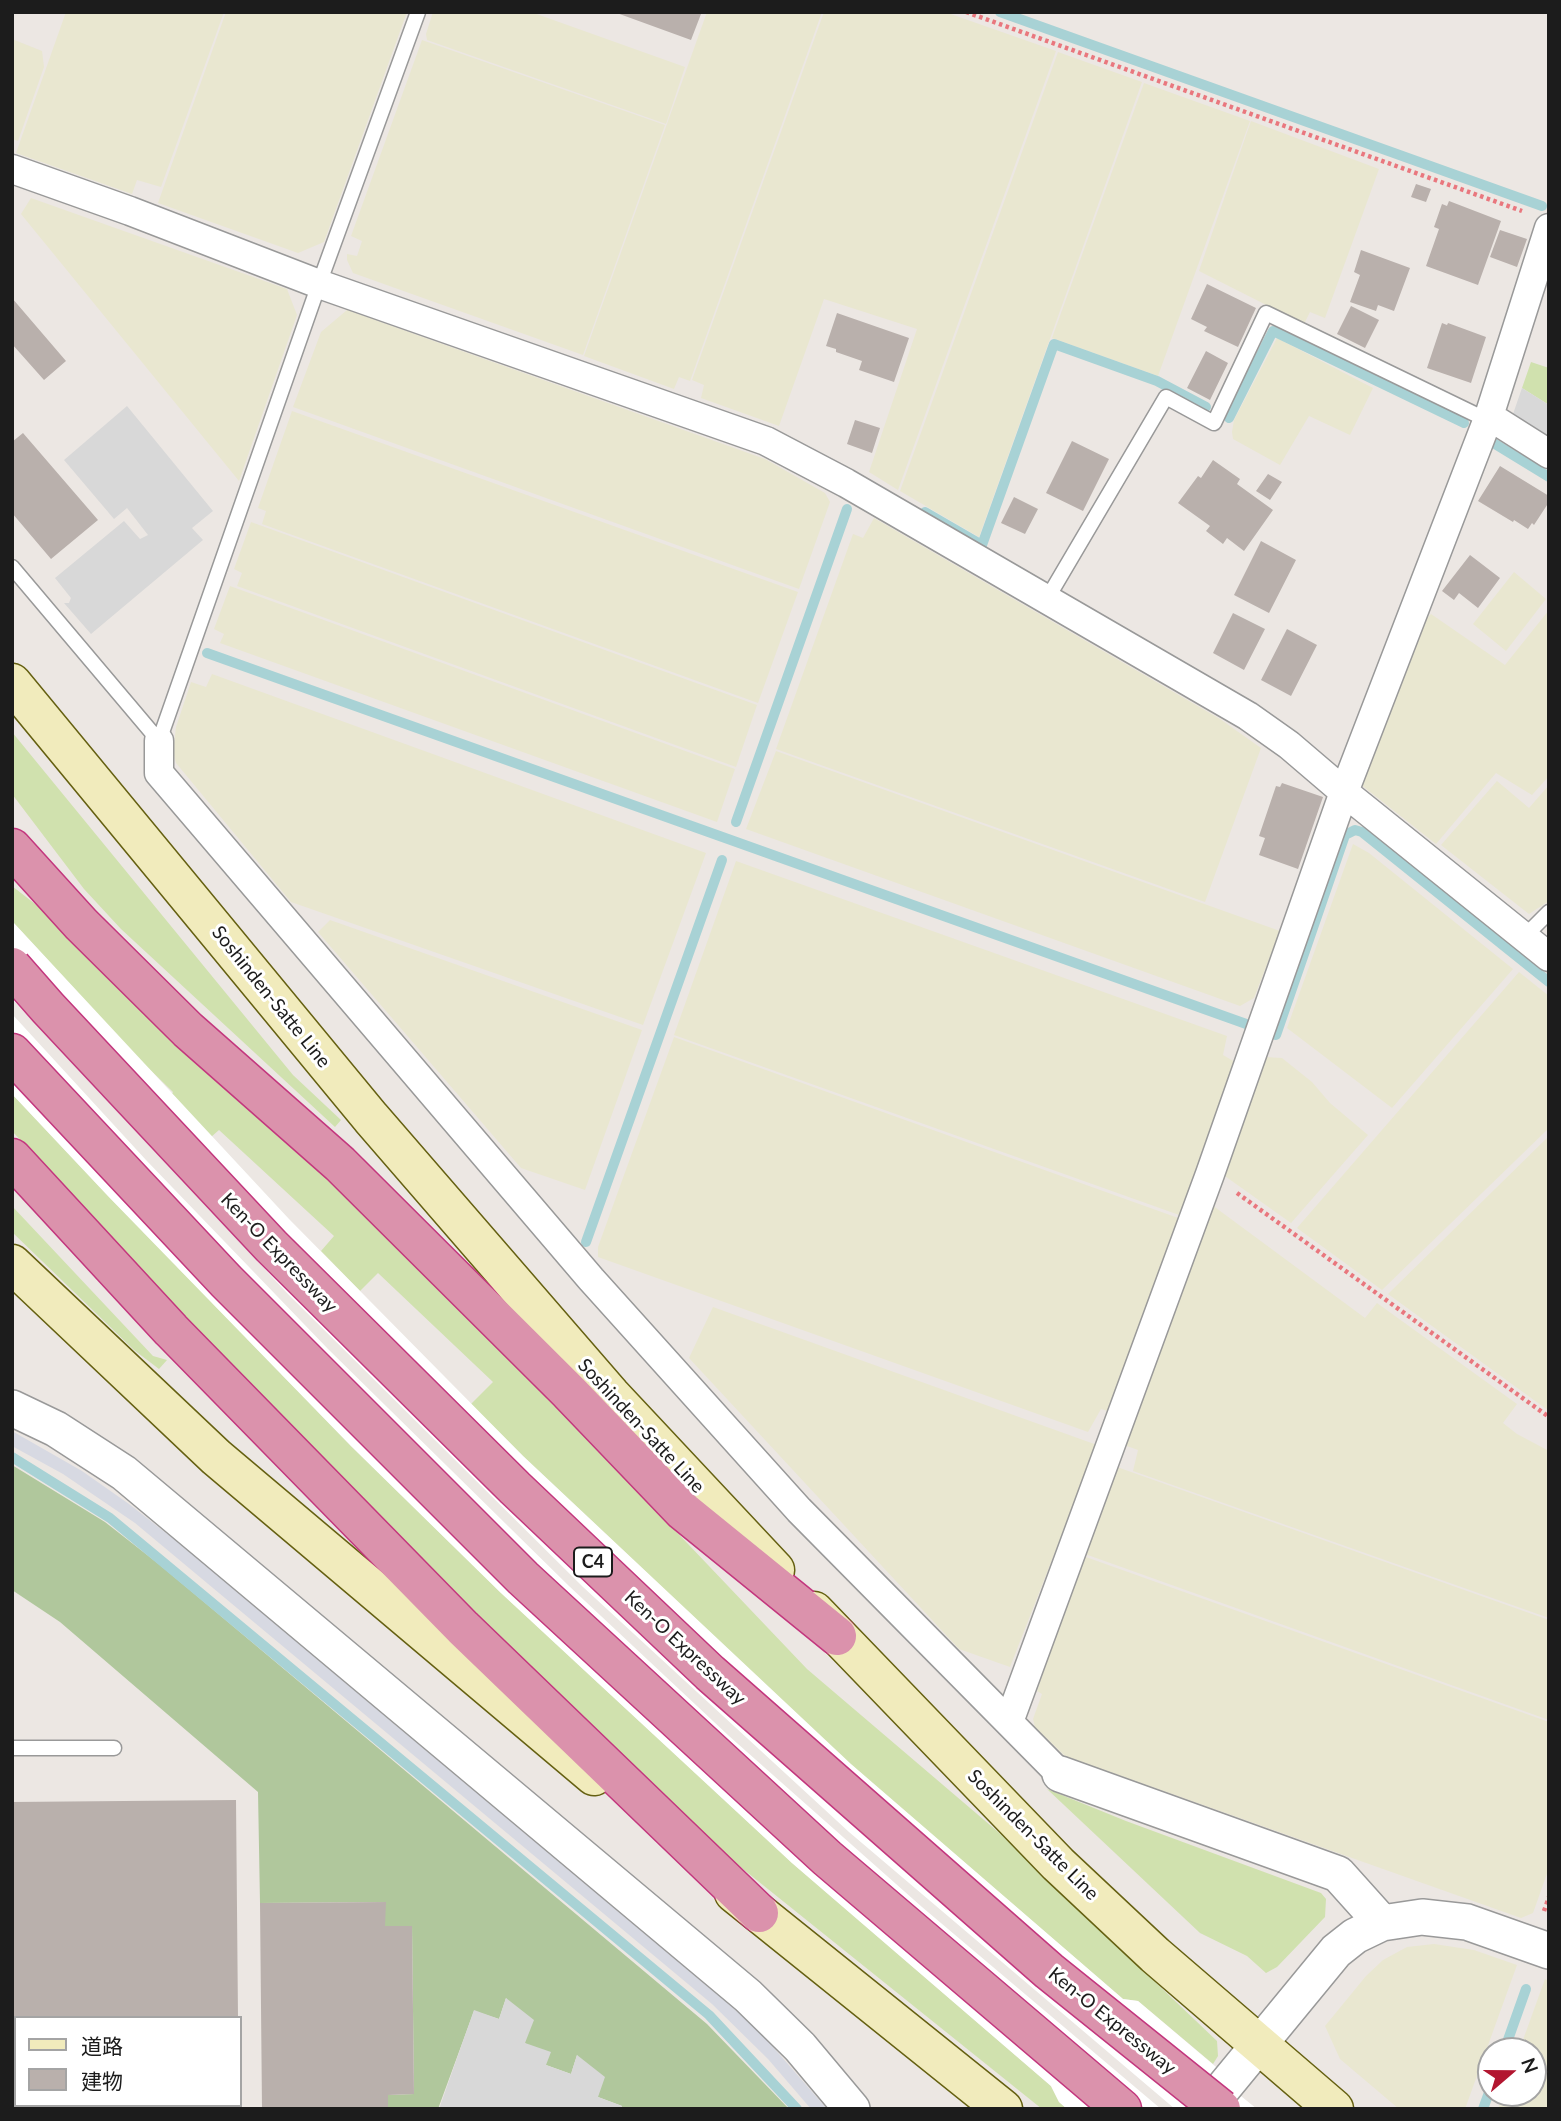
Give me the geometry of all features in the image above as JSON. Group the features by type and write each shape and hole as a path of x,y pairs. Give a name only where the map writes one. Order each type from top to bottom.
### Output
{"highway":[{"path":"12,848 81,924 188,1030 340,1164 569,1392 682,1511 837,1636"},
{"name":"Ken-O Expressway","path":"12,967 271,1246 515,1488 709,1673 1049,1971 1221,2109"},
{"path":"12,1053 226,1281 523,1578 827,1858 1122,2109"},
{"path":"12,1158 171,1330 463,1628 759,1913"}],"main road":[{"name":"Soshinden-Satte Line","path":"12,682 379,1128 611,1395 837,1636 1058,1864 1155,1955 1335,2109"},
{"path":"12,1264 216,1457 375,1593 759,1913 1003,2109"}],"street":[{"path":"12,169 319,284 766,441 846,483 1248,716 1289,745 1549,957"},
{"path":"1009,1722 1210,1174 1344,792 1488,418 1549,228"},
{"path":"1488,418 1549,454"},
{"path":"159,741 159,773 591,1279 799,1510 1060,1774 1338,1874 1382,1923"},
{"path":"12,1408 55,1429 124,1472 748,1996 800,2047 852,2109"},
{"path":"1206,2109 1336,1951 1355,1936 1382,1923 1422,1917 1466,1922 1549,1951"}],"lane":[{"path":"159,741 319,284 418,12"},
{"path":"1047,599 1166,397 1214,423 1266,313 1488,418"},
{"path":"12,567 159,741"},
{"path":"1524,937 1549,912"},
{"path":"12,1748 114,1748"}],"path":[{"path":"966,12 1523,211"},
{"path":"1210,1174 1549,1417"}],"shaded area":[{"path":"66,12 224,12 161,187 137,180 132,194 16,153"},
{"path":"226,12 407,12 324,242 298,253 158,203"},
{"path":"433,12 531,12 685,67 666,124 427,40 426,34"},
{"path":"707,12 822,12 690,381 679,377 674,389 584,356"},
{"path":"824,12 945,12 1056,51 898,490 869,472 917,329 824,299 779,426 701,398 704,385 692,380"},
{"path":"12,39 42,51 44,67 18,141 12,139"},
{"path":"422,40 665,125 583,355 353,273 347,254 357,256 362,241 351,236"},
{"path":"1058,52 1142,82 979,537 900,491"},
{"path":"1144,83 1250,121 1158,376 1052,338"},
{"path":"1251,121 1379,169 1325,318 1310,312 1304,324 1199,271"},
{"path":"31,198 287,289 297,315 239,481 21,214"},
{"path":"347,310 765,459 825,493 830,502 799,589 293,407 321,332"},
{"path":"1277,338 1373,388 1350,435 1309,416 1280,465 1233,439 1232,432 1234,420"},
{"path":"1522,388 1549,405 1549,437 1513,414"},
{"path":"127,406 213,511 192,528 203,540 91,634 64,603 69,603 71,598 55,578 124,521 140,539 148,535 127,508 114,519 64,460"},
{"path":"292,411 798,592 758,703 262,524 266,511 258,508"},
{"path":"874,518 1220,719 1261,748 1205,902 776,749 853,534 863,538"},
{"path":"251,522 757,705 736,767 237,586 242,573 234,569"},
{"path":"1514,572 1546,599 1506,651 1473,624"},
{"path":"230,586 735,769 717,822 220,643 224,634 214,629"},
{"path":"1549,610 1549,776 1532,795 1496,773 1436,844 1360,784 1424,621 1431,614 1505,665"},
{"path":"212,674 706,853 643,1025 291,902 176,763 173,752 176,727 191,682 206,687"},
{"path":"776,751 1280,931 1254,998 1240,1006 746,829"},
{"path":"1497,781 1529,808 1549,785 1549,901 1529,914 1441,845"},
{"path":"1353,844 1369,853 1513,969 1392,1108 1287,1028"},
{"path":"736,861 1227,1036 1223,1055 1235,1062 1182,1216 674,1035"},
{"path":"330,920 642,1030 585,1190 521,1168 318,932"},
{"path":"1519,972 1549,996 1549,1128 1382,1290 1297,1228"},
{"path":"674,1037 1181,1219 1111,1412 1101,1409 1088,1432 598,1257 598,1247"},
{"path":"1264,1057 1282,1058 1312,1082 1330,1103 1368,1135 1291,1223 1222,1174"},
{"path":"1549,1136 1549,1411 1388,1294"},
{"path":"1212,1205 1365,1318 1377,1303 1517,1404 1503,1423 1517,1434 1549,1451 1549,1618 1133,1471 1138,1450 1124,1445"},
{"path":"713,1307 1097,1445 1010,1667 959,1649 689,1358"},
{"path":"12,1431 82,1471 175,1540 732,2007 760,2032 827,2109 811,2109 768,2059 712,2004 135,1523 63,1474 12,1446"},
{"path":"1117,1467 1549,1620 1549,1720 1085,1554"},
{"path":"1083,1556 1549,1722 1549,1868 1533,1913 1521,1918 1065,1756 1035,1727 1033,1719 1042,1694 1037,1691"},
{"path":"1434,1944 1474,1950 1517,1965 1491,2037 1477,2037 1477,2076 1465,2109 1399,2109 1340,2059 1325,2026 1366,1976 1383,1960 1407,1947"},
{"path":"1545,1979 1549,1981 1549,2109 1498,2109 1547,2107 1547,2037 1524,2037"},
{"path":"506,1998 534,2020 525,2043 551,2052 546,2065 571,2074 577,2055 605,2077 598,2097 622,2106 622,2109 439,2109 474,2010 499,2019"}],"green space":[{"path":"1531,362 1549,368 1549,405 1522,388"},
{"path":"12,732 293,1075 341,1120 335,1127 121,929 84,889 12,794"},
{"path":"12,886 39,907 377,1226 570,1420 807,1669 997,1831 1217,2041 1218,2056 1213,2064 1138,2001 1123,1999 850,1764 523,1456 471,1404 493,1382 378,1273 360,1291 321,1251 334,1236 219,1130 211,1137 173,1092 134,1054 12,921"},
{"path":"12,1094 351,1446 501,1593 792,1863 1051,2086 1059,2102 1067,2109 1042,2109 723,1853 559,1696 227,1362 12,1131"},
{"path":"12,1206 153,1356 167,1360 159,1369 134,1350 12,1232"},
{"path":"12,1465 105,1522 160,1565 707,2024 789,2109 622,2109 622,2106 598,2097 577,2055 571,2074 546,2065 525,2043 506,1998 499,2019 474,2011 438,2109 388,2109 388,2095 414,2094 412,1926 385,1926 385,1902 260,1903 258,1792 60,1622 12,1590"},
{"path":"1047,1789 1321,1893 1326,1899 1325,1917 1277,1967 1266,1973 1247,1956 1200,1933"}],"pier":[{"path":"12,921 289,1219 523,1456 851,1764 1123,1999 1138,2001 1222,2072 1231,2088 1257,2109 1175,2109 849,1832 583,1587 288,1294 12,999"},
{"path":"12,1014 146,1160 328,1349 569,1586 729,1736 922,1907 1161,2109 1067,2109 1059,2102 1051,2086 792,1863 501,1593 351,1446 12,1094"}],"building":[{"path":"614,12 697,12 701,14 691,40"},
{"path":"1416,184 1431,189 1426,202 1411,197"},
{"path":"1449,201 1501,221 1478,285 1426,266 1439,229 1434,227 1442,204 1447,206"},
{"path":"1500,230 1527,239 1517,267 1490,257"},
{"path":"1361,250 1410,268 1394,311 1378,305 1376,311 1350,302 1360,275 1354,272"},
{"path":"1207,284 1256,308 1238,347 1204,331 1207,327 1191,319"},
{"path":"12,298 66,361 44,380 12,344"},
{"path":"1351,306 1379,320 1365,348 1337,334"},
{"path":"837,313 909,338 894,382 859,370 862,361 826,346"},
{"path":"1442,323 1486,337 1471,383 1427,368"},
{"path":"1206,351 1228,363 1210,400 1187,388"},
{"path":"855,420 880,428 872,453 847,444"},
{"path":"23,433 98,520 51,559 12,513 12,442"},
{"path":"1072,441 1109,459 1083,511 1046,493"},
{"path":"1213,460 1240,479 1237,484 1273,510 1244,551 1227,538 1223,544 1206,531 1210,526 1178,503"},
{"path":"1500,466 1549,496 1549,502 1534,525 1532,523 1528,529 1478,501"},
{"path":"1268,474 1282,482 1270,500 1256,491"},
{"path":"1014,497 1038,509 1025,534 1001,523"},
{"path":"1261,541 1296,560 1269,613 1234,595"},
{"path":"1470,555 1500,578 1478,608 1459,593 1454,600 1442,591"},
{"path":"1233,613 1265,629 1244,670 1213,653"},
{"path":"1287,629 1317,645 1291,696 1261,680"},
{"path":"1282,783 1323,797 1298,869 1259,855 1265,838 1259,836 1276,786 1280,787"},
{"path":"236,1800 238,2016 14,2016 14,2107 239,2109 12,2109 12,1802"},
{"path":"386,1902 385,1926 412,1926 414,2094 388,2095 388,2109 262,2109 260,1903"}],"waterway":[{"path":"1000,12 1542,206"},
{"path":"1229,418 1273,331 1464,423"},
{"path":"925,512 982,545 1054,344 1157,381 1206,407"},
{"path":"1495,444 1549,477"},
{"path":"736,822 847,509"},
{"path":"207,653 1249,1025"},
{"path":"1271,1033 1276,1035 1345,835 1355,830 1362,832 1549,982"},
{"path":"586,1242 722,860"},
{"path":"12,1457 110,1518 709,2015 797,2109"},
{"path":"1509,2037 1526,1989"}]}
